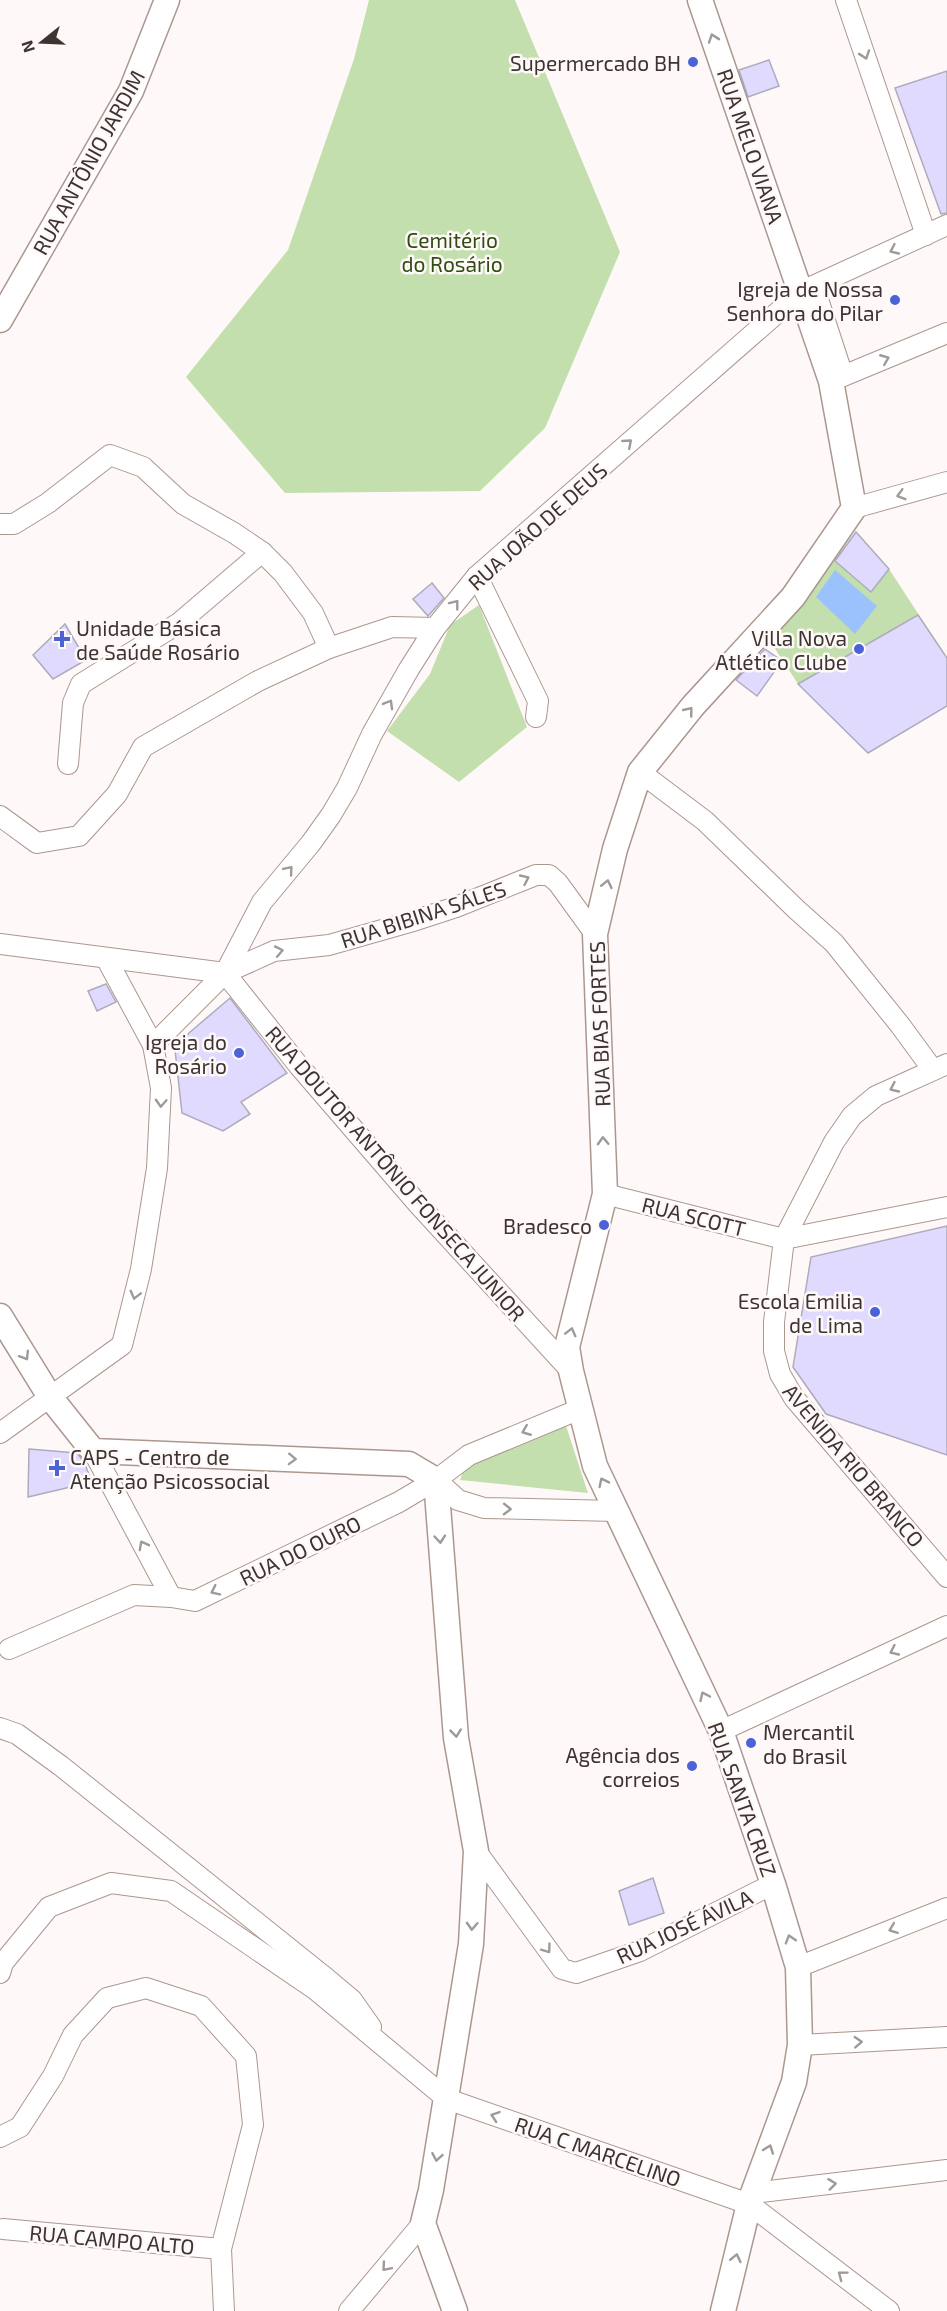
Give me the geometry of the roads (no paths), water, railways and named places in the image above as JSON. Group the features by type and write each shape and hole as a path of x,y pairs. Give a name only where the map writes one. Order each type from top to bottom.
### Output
{"street":[{"name":"RUA ANTÔNIO JARDIM","path":"0,320 131,91 167,0"},
{"name":"RUA MELO VIANA","path":"700,0 808,289"},
{"path":"846,0 926,235"},
{"name":"RUA JOÃO DE DEUS","path":"225,973 262,902 331,815 347,788 372,734 435,628 477,576 808,289 947,225"},
{"path":"808,289 837,378 854,508 947,482"},
{"path":"837,378 947,333"},
{"path":"0,524 14,524 48,503 110,455 143,467 183,504 262,552 283,573 313,612 329,648"},
{"name":"RUA BIAS FORTES","path":"580,1409 567,1347 605,1194 595,934 615,849 640,771 693,706 793,597 854,508"},
{"path":"68,764 73,703 81,684 179,623 262,552"},
{"path":"477,576 538,701 536,717"},
{"path":"0,816 37,843 79,836 117,794 143,747 258,681 329,648 392,627 435,628"},
{"path":"640,771 705,821 834,943 900,1025 940,1067 876,1096 852,1116 834,1142 784,1239"},
{"name":"RUA BIBINA SÁLES","path":"225,973 274,951 329,945 410,922 477,899 536,874 549,875 558,883 595,934"},
{"path":"0,944 225,973"},
{"path":"0,1433 122,1345 141,1269 158,1168 161,1088 153,1045 106,958"},
{"path":"153,1045 225,973"},
{"name":"RUA DOUTOR ANTÔNIO FONSECA JUNIOR","path":"225,973 299,1066 417,1204 571,1371"},
{"name":"RUA SCOTT","path":"605,1194 784,1239"},
{"path":"784,1239 947,1207"},
{"name":"AVENIDA RIO BRANCO","path":"784,1239 774,1322 774,1351 780,1374 794,1398 947,1577"},
{"path":"0,1316 50,1397 93,1451 171,1597"},
{"name":"RUA DO OURO","path":"9,1648 134,1595 195,1601 399,1502 436,1480 470,1455 580,1409"},
{"name":"RUA SANTA CRUZ","path":"580,1409 595,1466 721,1731 773,1884 798,1967 800,2045 794,2082 751,2198 723,2311"},
{"path":"93,1451 409,1464 436,1480 459,1500 484,1508 617,1511"},
{"path":"349,2311 423,2223 447,2099 471,1944 476,1851 456,1738 436,1480"},
{"path":"721,1731 947,1626"},
{"path":"0,1728 17,1734 61,1766 321,1974 352,2001 386,2048"},
{"name":"RUA JOSÉ ÁVILA","path":"476,1851 562,1969 576,1974 640,1951 773,1884"},
{"path":"0,1973 3,1963 49,1907 111,1883 171,1891 316,1990 447,2099"},
{"path":"798,1967 947,1908"},
{"path":"0,2137 20,2127 53,2076 73,2035 107,1998 146,1988 201,2006 246,2056 253,2125 221,2249 224,2311"},
{"path":"800,2045 947,2037"},
{"name":"RUA C MARCELINO","path":"447,2099 751,2198"},
{"path":"751,2198 947,2170"},
{"path":"751,2198 889,2311"},
{"path":"423,2223 455,2311"},
{"name":"RUA CAMPO ALTO","path":"3,2229 221,2249"}],"water":[{"path":"835,570 877,606 855,634 816,597"}],"place":[{"name":"Supermercado BH","path":"693,62"},
{"name":"Igreja de Nossa Senhora do Pilar","path":"895,300"},
{"name":"Unidade Básica de Saúde Rosário","path":"62,639"},
{"name":"Villa Nova Atlético Clube","path":"859,649"},
{"name":"Igreja do Rosário","path":"239,1053"},
{"name":"Bradesco","path":"604,1225"},
{"name":"Escola Emilia de Lima","path":"875,1312"},
{"name":"CAPS - Centro de Atenção Psicossocial","path":"57,1468"},
{"name":"Mercantil do Brasil","path":"751,1743"},
{"name":"Agência dos correios","path":"692,1766"}],"park label":[{"name":"Cemitério do Rosário","path":"452,251"}]}
